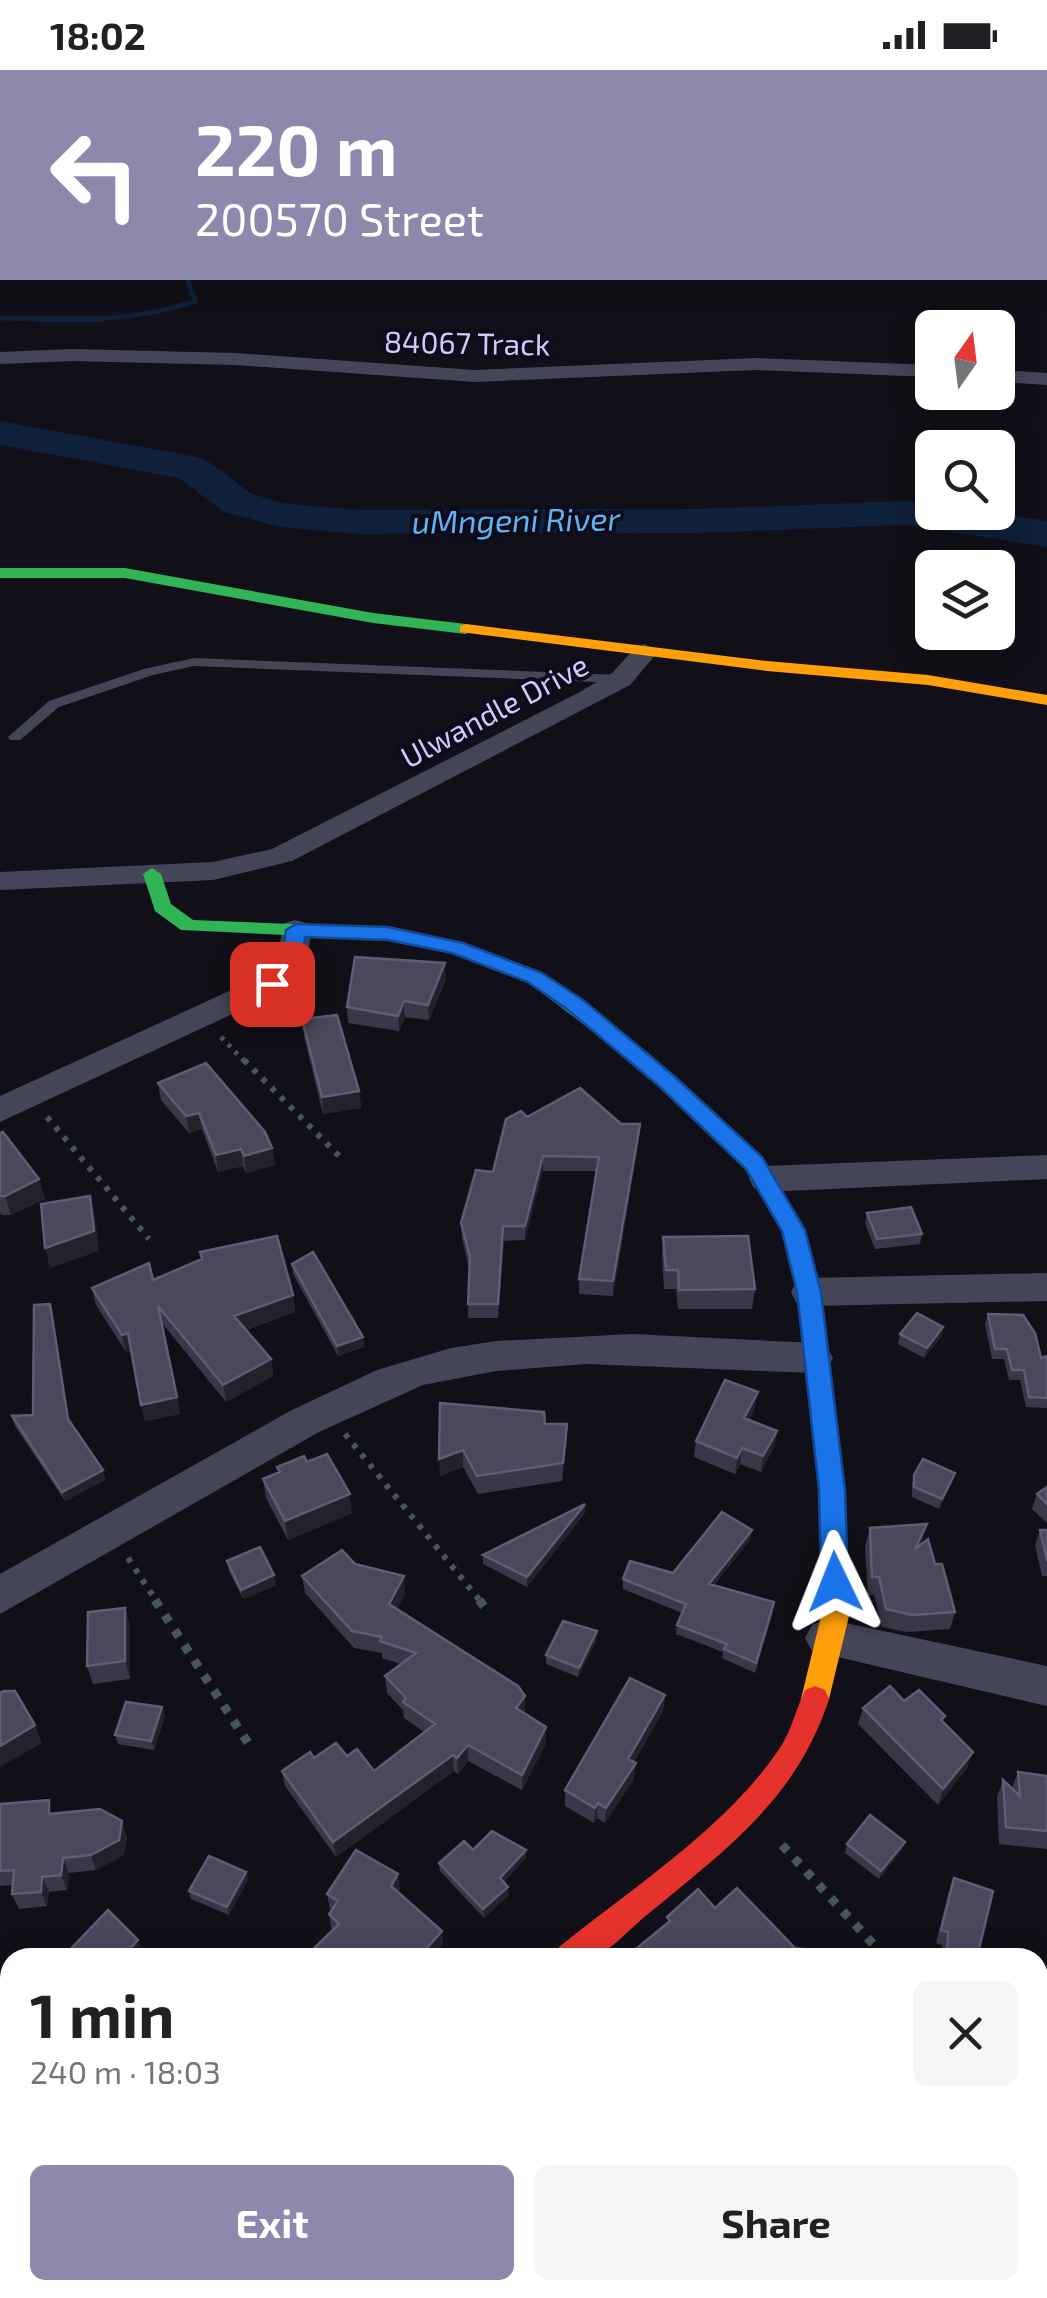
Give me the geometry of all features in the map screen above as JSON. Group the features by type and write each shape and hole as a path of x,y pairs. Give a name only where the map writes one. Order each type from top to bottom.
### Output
{"street":[{"name":"84067 Track","path":"0,358 72,355 235,359 475,376 756,364 915,370"},
{"path":"1015,377 1047,380"},
{"path":"0,574 125,573 348,615 645,652 928,680 1047,700"},
{"name":"Ulwandle Drive","path":"0,880 68,874 230,871 282,856 534,728 621,679 645,652"},
{"path":"152,874 162,907 188,926 242,932 360,930 418,939 484,956 535,977 576,1005 666,1081 754,1163 794,1230 809,1292 832,1490 836,1612 810,1719 786,1768 750,1811 582,1948"},
{"path":"15,1103 272,984 293,953 296,930"},
{"path":"766,1180 1047,1168"},
{"path":"809,1292 1047,1287"},
{"path":"0,1596 325,1410 400,1378 447,1364 507,1354 650,1350 814,1358"},
{"path":"827,1638 1047,1686"}],"lane":[{"path":"15,737 54,704 149,672 194,662 621,679"}],"path":[{"path":"202,1018 341,1158"},
{"path":"15,1103 149,1239"},
{"path":"325,1410 486,1609"},
{"path":"111,1532 248,1743"},
{"path":"750,1811 877,1948"}],"building":[{"path":"355,957 445,963 428,1005 404,1001 398,1016 347,1007"},
{"path":"337,1015 359,1091 322,1097 302,1019"},
{"path":"206,1063 265,1132 272,1148 244,1156 241,1149 216,1155 199,1113 186,1116 158,1083"},
{"path":"580,1088 621,1124 640,1124 613,1281 579,1279 599,1157 543,1156 525,1226 503,1226 498,1304 468,1304 470,1257 461,1223 476,1170 493,1172 506,1119 521,1111 527,1117"},
{"path":"0,1133 39,1179 0,1196"},
{"path":"90,1196 94,1231 45,1248 41,1204"},
{"path":"911,1207 922,1234 877,1239 867,1213"},
{"path":"277,1236 293,1295 234,1316 271,1359 223,1385 158,1306 177,1397 141,1405 128,1333 122,1335 92,1288 149,1263 153,1280 202,1259 200,1252"},
{"path":"748,1236 755,1289 679,1290 678,1270 666,1270 663,1237"},
{"path":"313,1252 363,1337 337,1346 292,1264"},
{"path":"50,1304 68,1419 103,1470 62,1492 12,1416 33,1415 34,1305"},
{"path":"917,1313 943,1327 927,1348 900,1334"},
{"path":"988,1314 1023,1315 1035,1333 1041,1358 1047,1356 1047,1398 1029,1397 1024,1370 1012,1370 1007,1349 995,1349"},
{"path":"725,1380 758,1392 744,1418 777,1431 763,1456 742,1448 737,1458 696,1441"},
{"path":"440,1403 544,1412 545,1424 567,1424 563,1463 477,1476 463,1450 439,1459"},
{"path":"327,1454 350,1494 285,1521 263,1479 280,1472 277,1467 304,1456 307,1462"},
{"path":"923,1459 955,1473 942,1499 914,1487 914,1475"},
{"path":"1047,1487 1047,1504 1037,1494"},
{"path":"585,1504 527,1577 483,1555"},
{"path":"722,1512 752,1530 709,1584 774,1602 756,1663 724,1649 727,1644 677,1625 686,1604 623,1579 630,1561 673,1573"},
{"path":"927,1524 915,1549 928,1539 935,1564 942,1564 955,1612 912,1615 886,1609 879,1577 872,1577 870,1528"},
{"path":"1040,1530 1047,1530 1047,1561"},
{"path":"260,1547 274,1575 241,1590 227,1561"},
{"path":"342,1550 355,1564 404,1576 389,1604 518,1686 525,1696 516,1708 546,1727 522,1775 468,1745 457,1758 453,1755 333,1842 282,1771 310,1752 314,1758 336,1743 347,1756 357,1749 374,1771 435,1724 403,1702 406,1698 385,1676 416,1653 380,1641 382,1637 352,1631 302,1576"},
{"path":"125,1608 125,1661 87,1666 88,1612"},
{"path":"563,1621 597,1631 579,1668 546,1655"},
{"path":"630,1678 665,1695 628,1759 636,1763 606,1808 598,1803 595,1808 565,1790"},
{"path":"890,1686 904,1701 919,1690 945,1716 941,1720 973,1752 943,1789 863,1708"},
{"path":"15,1691 35,1725 0,1746 0,1693"},
{"path":"126,1702 162,1707 151,1741 115,1735"},
{"path":"1018,1772 1047,1776 1047,1831 1006,1827 1003,1780 1020,1796"},
{"path":"49,1800 49,1814 100,1809 122,1821 119,1840 91,1855 63,1858 61,1875 42,1877 41,1892 12,1894 14,1870 0,1871 0,1804"},
{"path":"870,1815 905,1842 881,1871 847,1844"},
{"path":"492,1831 526,1850 500,1878 508,1887 483,1909 439,1863 464,1841 473,1850"},
{"path":"356,1850 398,1874 391,1886 442,1931 427,1948 314,1948 339,1924 329,1914 338,1901 327,1894"},
{"path":"209,1856 246,1872 227,1907 189,1891"},
{"path":"954,1878 993,1891 979,1948 947,1948 948,1932 941,1930"},
{"path":"737,1888 795,1948 637,1948 670,1921 667,1917 698,1889 715,1908"},
{"path":"108,1910 138,1940 130,1948 72,1948"}],"waterway":[{"path":"50,319 99,318 171,308 195,301 188,280"},
{"path":"0,318 50,319"},
{"path":"41,319 50,319"},
{"path":"50,319 102,319"},
{"name":"uMngeni River","path":"0,433 192,468 238,503 280,515 359,522 697,521 907,513 1047,534"}],"traffic: fast":[{"path":"0,573 125,573 373,618 466,629"},
{"path":"152,874 162,907 188,926 388,934 456,947 535,977 640,1057"}],"traffic: slow":[{"path":"466,629 767,666 928,680 1047,700"},
{"path":"640,1057 754,1163 793,1230 809,1292 832,1490 836,1612 815,1699"}],"traffic: jam":[{"path":"582,1948 722,1833 762,1795 794,1751 815,1699"}],"route":[{"path":"272,984 293,953 296,930 388,934 456,947 499,961 535,977 576,1005 711,1120 754,1163 794,1230 809,1292 832,1490 835,1582"}]}
